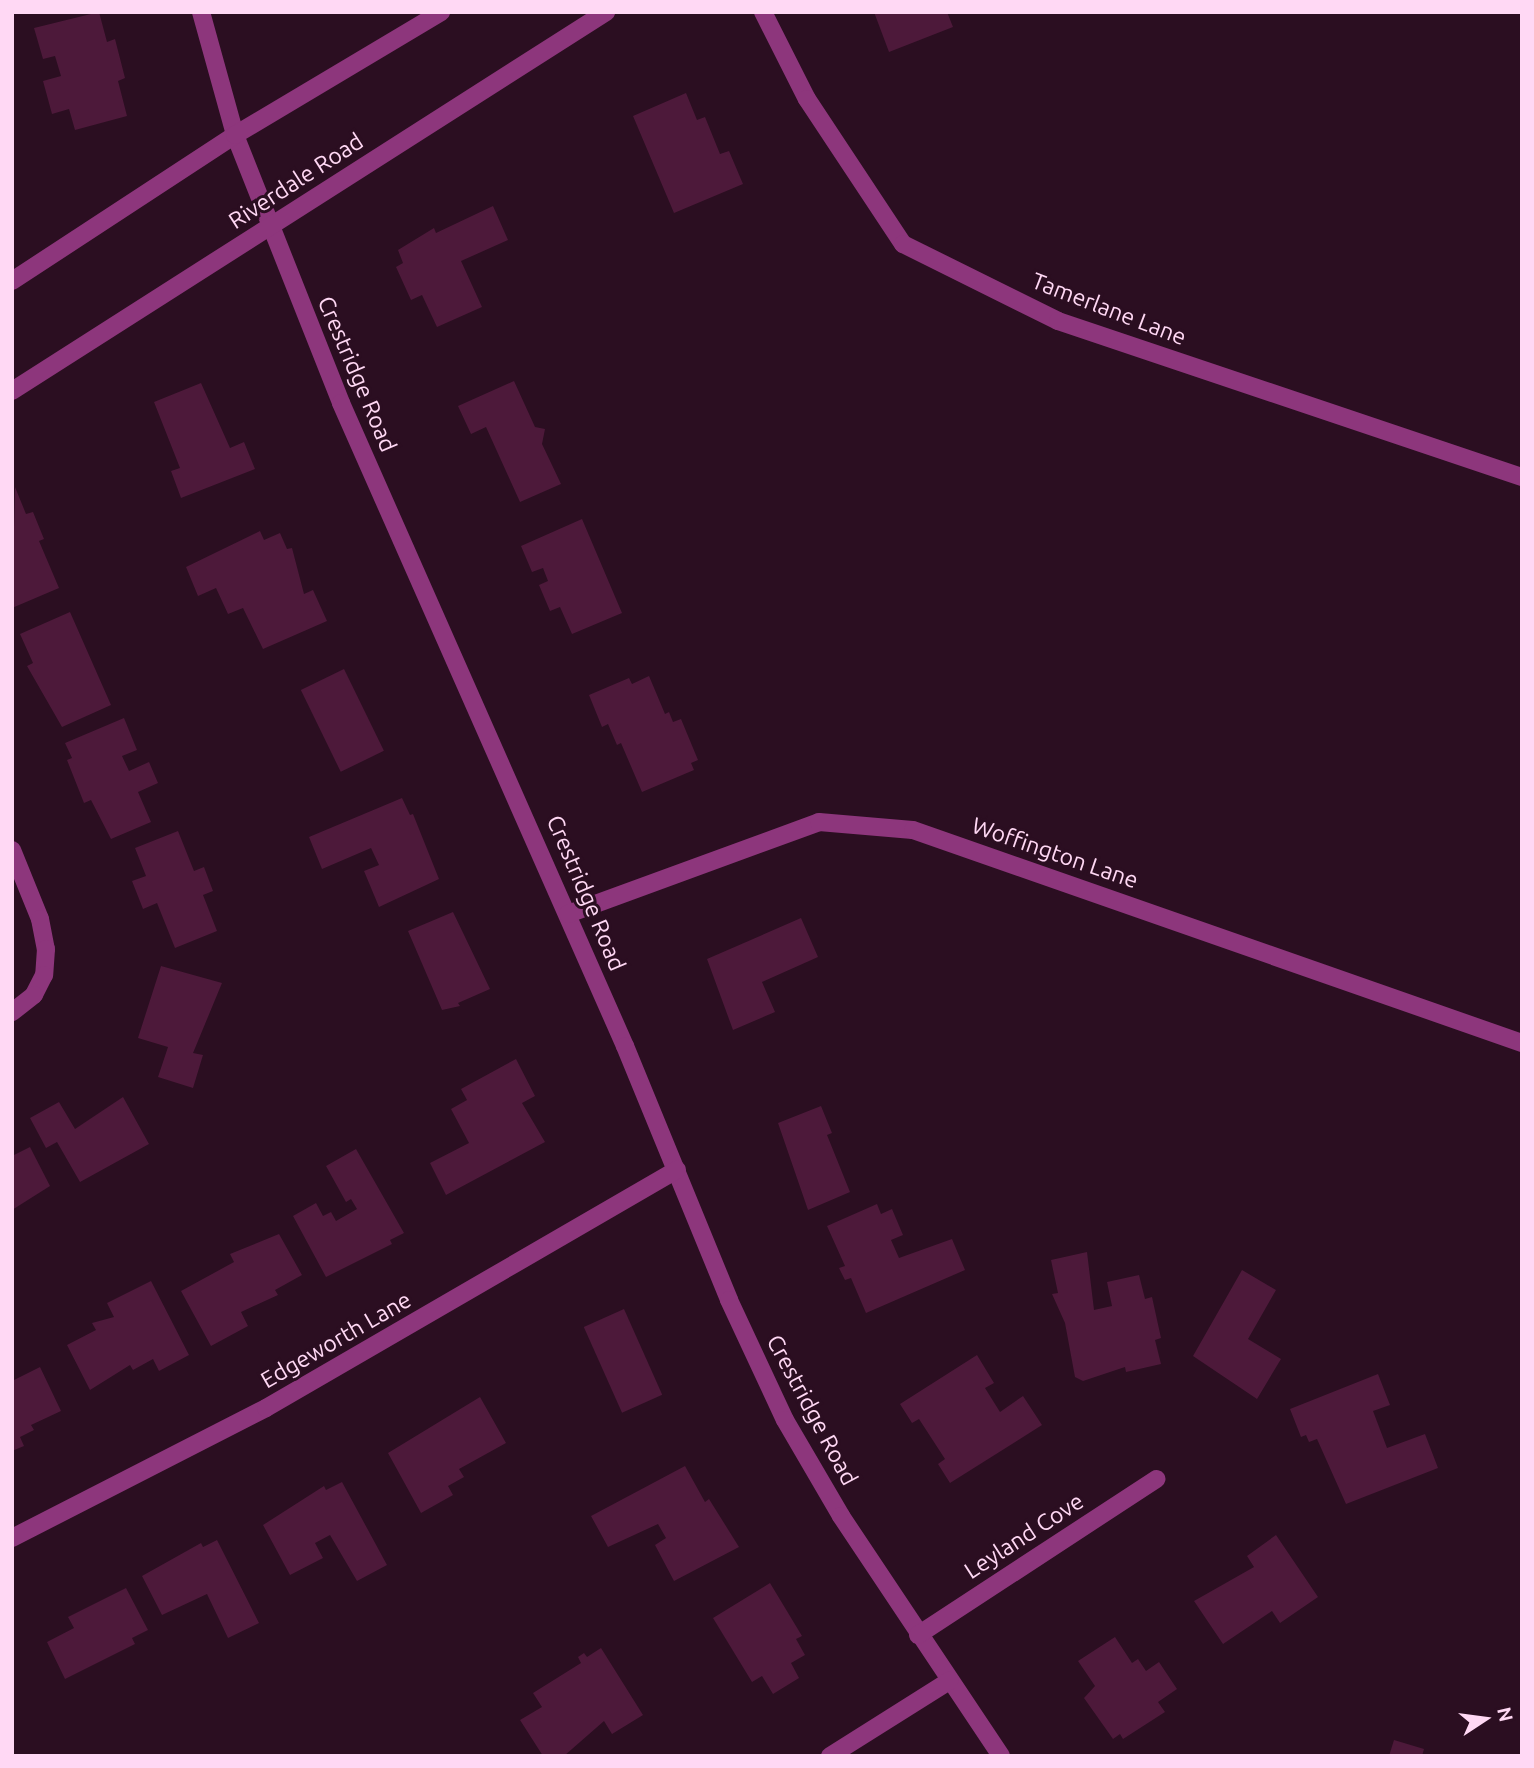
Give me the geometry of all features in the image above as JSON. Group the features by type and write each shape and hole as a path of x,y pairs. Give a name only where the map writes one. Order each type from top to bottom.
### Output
{"street":[{"name":"Crestridge Road","path":"201,12 235,135 341,403 568,914 729,1300 785,1420 918,1635 1001,1756"},
{"path":"12,281 235,135 441,12"},
{"name":"Riverdale Road","path":"12,391 606,12"},
{"name":"Tamerlane Lane","path":"763,12 807,99 903,244 1058,321 1522,477"},
{"name":"Woffington Lane","path":"568,914 819,822 914,830 1522,1043"},
{"path":"12,850 40,919 46,949 44,975 34,995 12,1012"},
{"name":"Edgeworth Lane","path":"12,1538 267,1408 677,1170"},
{"name":"Leyland Cove","path":"918,1635 1156,1479"},
{"path":"830,1756 949,1681"}],"building":[{"path":"99,12 107,42 115,39 125,78 118,81 127,116 75,130 69,109 52,114 43,81 61,76 55,56 43,59 34,28"},
{"path":"874,12 947,12 953,27 889,52"},
{"path":"686,93 697,120 705,117 720,154 729,151 743,184 674,213 633,116"},
{"path":"493,206 508,240 461,261 482,307 437,327 422,295 411,300 396,267 403,263 398,250 434,228 436,233"},
{"path":"514,381 535,427 545,429 542,444 561,484 520,502 486,427 471,434 458,406"},
{"path":"201,383 230,448 244,442 255,469 181,498 171,471 180,468 154,402"},
{"path":"15,487 26,514 33,512 44,539 39,541 59,588 12,608"},
{"path":"582,519 622,613 572,634 560,607 550,611 539,585 548,581 543,568 532,572 521,546"},
{"path":"260,531 264,540 280,533 287,549 292,548 304,594 313,590 327,621 263,649 243,608 228,614 216,588 198,596 186,567"},
{"path":"70,612 111,705 62,727 27,666 33,663 20,634"},
{"path":"344,669 384,751 341,772 301,690"},
{"path":"649,676 665,714 669,712 673,722 681,719 698,760 691,763 694,770 642,792 621,743 617,745 608,724 602,727 589,695 629,678 632,684"},
{"path":"124,718 137,750 122,756 129,771 149,762 158,783 138,792 151,822 111,839 91,800 84,803 67,760 72,758 65,743"},
{"path":"402,798 410,815 413,814 439,879 379,907 364,871 379,865 371,848 322,869 309,837"},
{"path":"178,831 194,871 204,867 213,891 203,895 217,931 175,948 157,903 143,909 132,881 146,876 135,848"},
{"path":"453,912 490,989 458,1003 460,1006 442,1010 408,931"},
{"path":"801,918 818,957 762,982 775,1012 733,1030 707,959"},
{"path":"161,966 222,983 193,1053 203,1055 193,1088 158,1077 168,1047 138,1038"},
{"path":"516,1059 535,1096 522,1103 545,1142 446,1195 430,1163 469,1143 451,1109 467,1100 461,1089"},
{"path":"123,1097 149,1144 80,1182 57,1142 46,1148 30,1118 59,1102 75,1129"},
{"path":"821,1106 832,1133 827,1135 850,1192 808,1210 778,1123"},
{"path":"30,1147 50,1186 12,1210 12,1156"},
{"path":"356,1149 404,1233 390,1240 392,1244 326,1277 293,1216 316,1203 323,1216 331,1212 336,1221 357,1209 351,1199 346,1202 326,1166"},
{"path":"877,1204 881,1214 892,1209 903,1235 891,1240 899,1258 952,1239 965,1270 866,1313 851,1278 845,1280 839,1268 845,1266 827,1226"},
{"path":"279,1234 302,1275 275,1290 278,1295 241,1312 248,1326 211,1346 181,1291 234,1262 230,1254"},
{"path":"1087,1252 1094,1310 1112,1306 1107,1282 1139,1275 1145,1299 1152,1297 1161,1338 1155,1340 1161,1364 1126,1372 1125,1367 1083,1381 1075,1377 1065,1323 1052,1294 1058,1293 1051,1260"},
{"path":"1242,1270 1276,1290 1248,1339 1281,1359 1257,1399 1193,1356"},
{"path":"151,1281 189,1355 159,1371 153,1359 133,1370 130,1365 90,1390 67,1345 96,1330 92,1323 114,1317 107,1303"},
{"path":"624,1309 662,1395 622,1413 584,1327"},
{"path":"977,1355 994,1383 985,1388 1000,1412 1023,1396 1042,1425 950,1483 938,1464 945,1459 919,1419 912,1423 900,1404"},
{"path":"40,1367 61,1411 31,1425 34,1430 20,1437 24,1446 12,1451 12,1381"},
{"path":"1378,1374 1390,1405 1373,1411 1387,1448 1425,1434 1438,1468 1346,1504 1317,1439 1309,1442 1306,1435 1301,1437 1290,1409"},
{"path":"480,1397 506,1443 459,1469 464,1477 448,1486 453,1495 421,1513 388,1453"},
{"path":"685,1466 705,1502 709,1499 739,1547 674,1581 655,1545 666,1538 658,1524 608,1547 591,1516"},
{"path":"342,1482 387,1565 357,1581 330,1535 315,1543 323,1558 290,1575 263,1525 324,1486 326,1490"},
{"path":"1276,1535 1318,1597 1280,1623 1272,1611 1223,1644 1194,1601 1254,1567 1247,1556"},
{"path":"217,1540 259,1623 228,1638 207,1594 162,1615 142,1576 201,1543 203,1547"},
{"path":"770,1583 802,1636 796,1639 805,1655 791,1663 799,1678 773,1694 762,1676 752,1682 713,1618"},
{"path":"126,1588 148,1630 132,1638 135,1644 65,1679 47,1642 74,1628 68,1617"},
{"path":"1115,1637 1132,1663 1138,1659 1146,1671 1159,1662 1177,1689 1158,1702 1165,1712 1123,1739 1120,1734 1113,1739 1084,1698 1095,1686 1078,1661"},
{"path":"601,1648 643,1715 612,1734 604,1721 564,1756 543,1756 520,1720 542,1707 533,1693 581,1663 578,1657 584,1653 587,1657"},
{"path":"1394,1740 1424,1749 1422,1756 1389,1756"}]}
